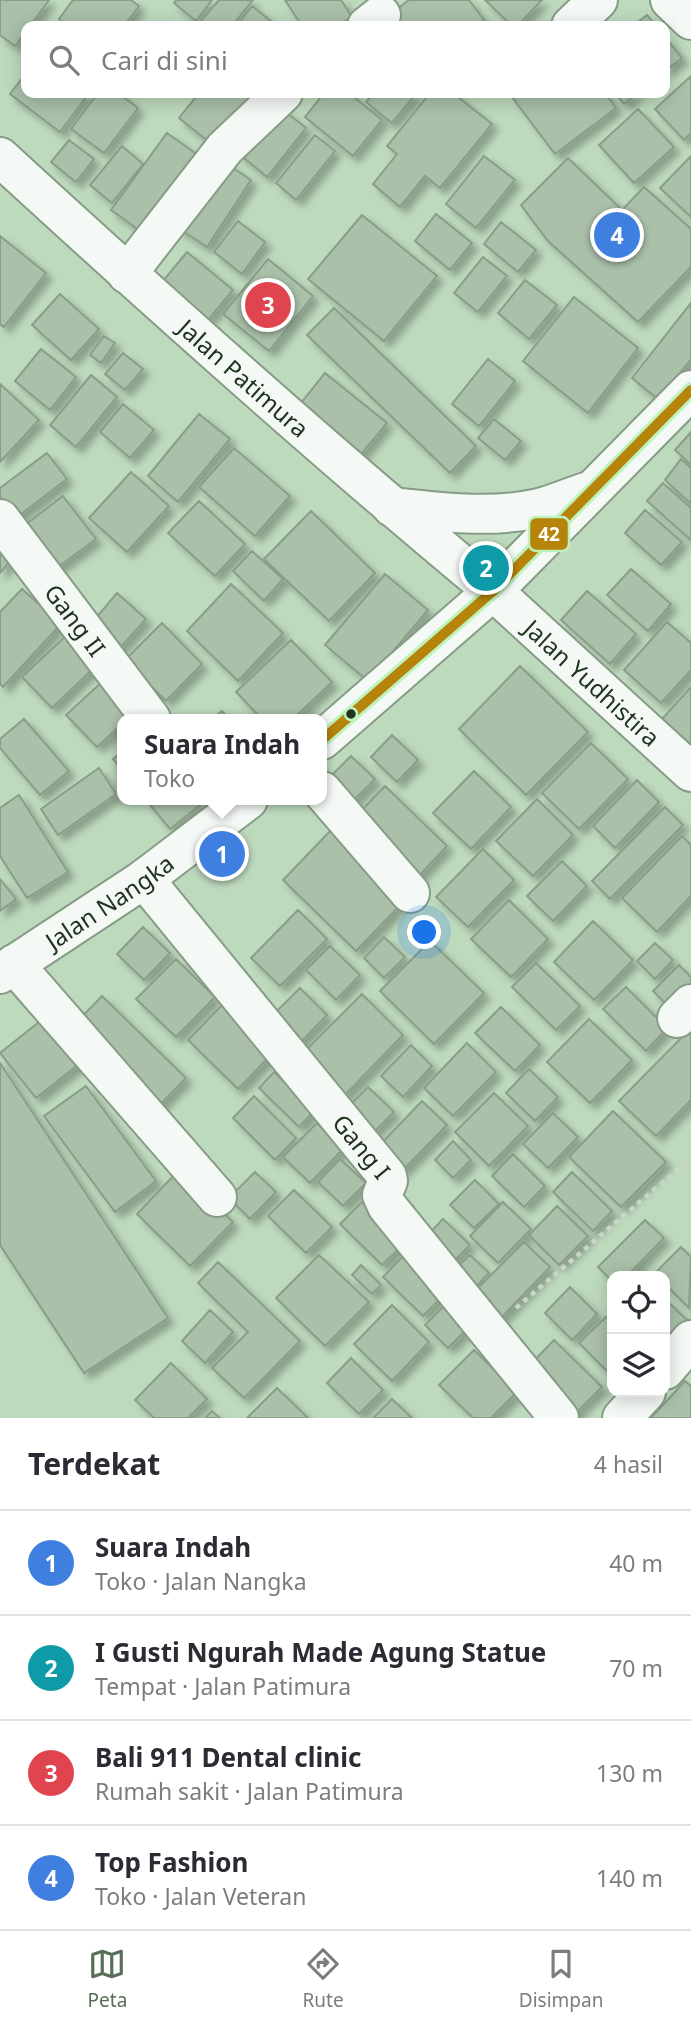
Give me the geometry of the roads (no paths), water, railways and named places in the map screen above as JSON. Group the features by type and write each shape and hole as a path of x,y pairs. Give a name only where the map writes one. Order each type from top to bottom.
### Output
{"street":[{"path":"576,21 598,0"},
{"path":"670,0 691,20"},
{"path":"127,274 225,148 278,98"},
{"name":"Jalan Patimura","path":"0,157 127,274 392,507 493,591"},
{"path":"327,736 493,591 688,398"},
{"path":"392,507 455,514 500,512 538,508 594,489"},
{"name":"Gang II","path":"0,519 147,714"},
{"name":"Jalan Yudhistira","path":"493,591 691,772"},
{"path":"327,797 410,893"},
{"name":"Jalan Nangka","path":"7,969 144,879 229,806"},
{"name":"Gang I","path":"144,879 387,1176 388,1181 382,1195 387,1206 559,1418"},
{"path":"7,969 217,1197"},
{"path":"670,1364 691,1340"},
{"path":"622,1418 641,1397"}],"place":[{"name":"Top Fashion","path":"617,235"},
{"name":"Bali 911 Dental clinic","path":"268,305"},
{"name":"I Gusti Ngurah Made Agung Statue","path":"486,568"},
{"name":"Suara Indah","path":"222,854"}]}
